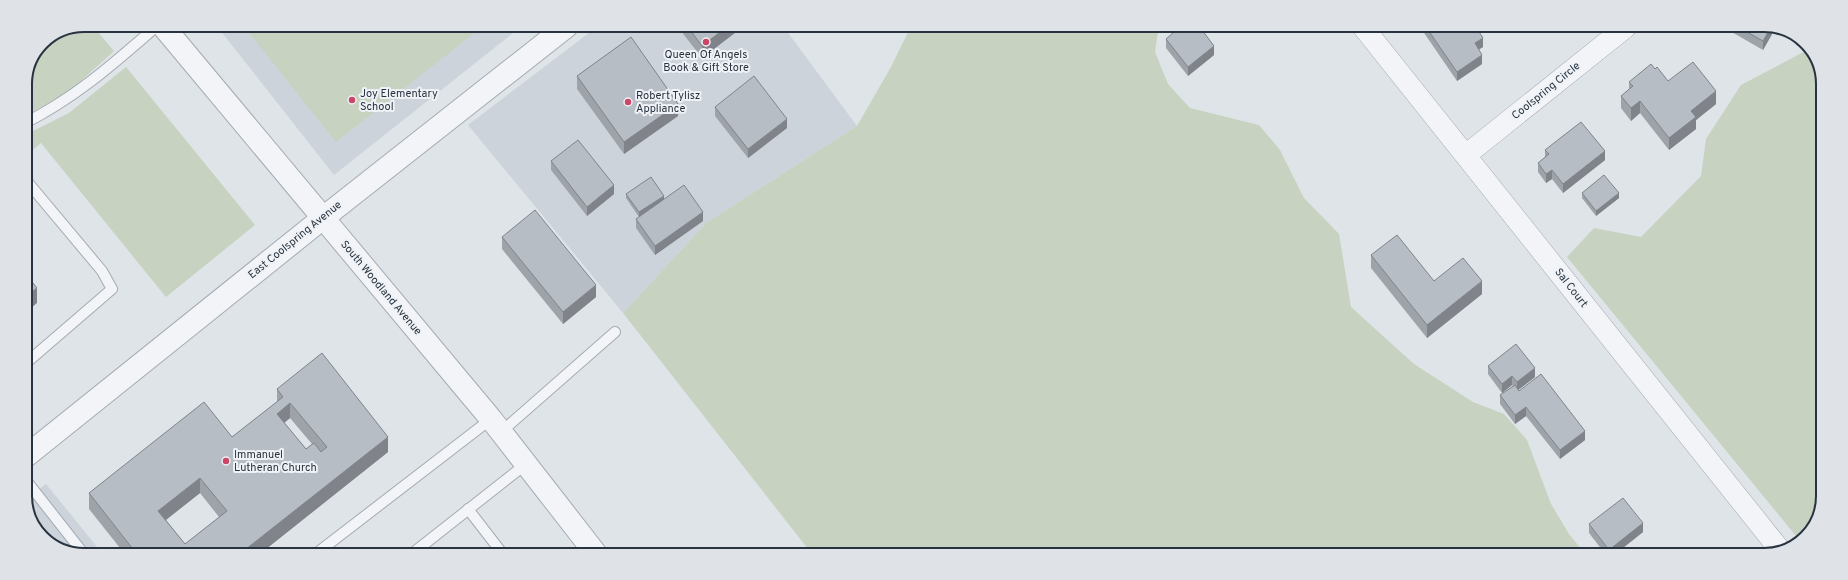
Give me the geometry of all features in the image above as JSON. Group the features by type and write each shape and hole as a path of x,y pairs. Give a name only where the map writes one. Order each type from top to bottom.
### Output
{"street":[{"name":"South Woodland Avenue","path":"168,32 496,426 591,548"},
{"name":"East Coolspring Avenue","path":"32,451 323,218 559,32"},
{"name":"Sal Court","path":"1367,32 1777,546"},
{"name":"Coolspring Circle","path":"1466,155 1620,32"}],"lane":[{"path":"32,120 54,109 91,83 150,32"},
{"path":"32,187 102,271 112,290 32,358"},
{"path":"324,548 496,426 615,332"},
{"path":"419,548 526,464"},
{"path":"32,488 79,548"},
{"path":"468,509 497,548"}],"shaded area":[{"name":"Joy Elementary School","path":"222,32 514,32 334,175"},
{"path":"590,32 787,32 857,126 706,223 623,313 468,125"},
{"path":"46,484 98,548 77,548 70,546 61,543 47,533 36,516 32,495"}],"green space":[{"path":"98,32 114,51 71,90 32,112 33,74 36,64 47,47 64,36 74,33"},
{"path":"249,32 476,32 336,142"},
{"path":"908,32 1158,32 1155,52 1168,84 1190,108 1259,125 1280,150 1304,198 1339,234 1351,307 1414,364 1473,402 1504,414 1527,440 1551,504 1569,534 1580,548 807,548 623,313 706,223 857,126 891,67"},
{"path":"1805,51 1812,64 1816,80 1816,503 1812,516 1807,525 1797,537 1567,257 1594,228 1641,237 1701,176 1706,139 1741,85"},
{"path":"126,67 255,225 166,297 41,143 32,150 32,132 69,113"}],"building":[{"path":"692,32 720,32 702,46"},
{"path":"1174,32 1204,32 1214,46 1188,67 1166,39"},
{"path":"1429,32 1479,32 1483,38 1475,43 1482,55 1457,72"},
{"path":"1747,32 1768,32 1763,41"},
{"name":"Robert Tylisz Appliance","path":"631,37 678,104 624,142 577,76"},
{"path":"1693,62 1716,91 1691,111 1696,117 1669,138 1640,101 1631,108 1621,96 1633,86 1629,82 1651,64 1655,69 1657,67 1668,81"},
{"path":"754,76 787,119 748,149 715,107"},
{"path":"1581,122 1605,151 1563,184 1552,170 1546,174 1538,163 1549,154 1545,150"},
{"path":"578,140 614,185 587,207 551,161"},
{"path":"1604,175 1619,193 1596,211 1582,193"},
{"path":"651,177 664,196 639,212 626,194"},
{"path":"684,185 703,212 655,246 636,219"},
{"path":"535,210 596,285 563,312 502,237"},
{"path":"1397,235 1434,281 1463,258 1482,281 1427,325 1371,255"},
{"path":"32,282 37,288 32,292"},
{"path":"1516,344 1535,368 1517,382 1512,376 1502,384 1488,366"},
{"name":"Immanuel Lutheran Church","path":"322,353 388,437 247,548 132,548 89,493 204,402 232,437 283,397 277,389","holes":["290,403 327,447 321,452 314,443 306,449 277,414","200,478 227,511 185,544 158,511"]},
{"path":"1541,374 1585,431 1560,450 1526,407 1515,415 1500,395 1515,385 1519,391"},
{"path":"1623,498 1643,523 1612,548 1607,548 1589,524"}],"place":[{"name":"Queen Of Angels Book & Gift Store","path":"706,42"},
{"name":"Joy Elementary School","path":"352,100"},
{"name":"Robert Tylisz Appliance","path":"628,102"},
{"name":"Immanuel Lutheran Church","path":"226,461"}]}
